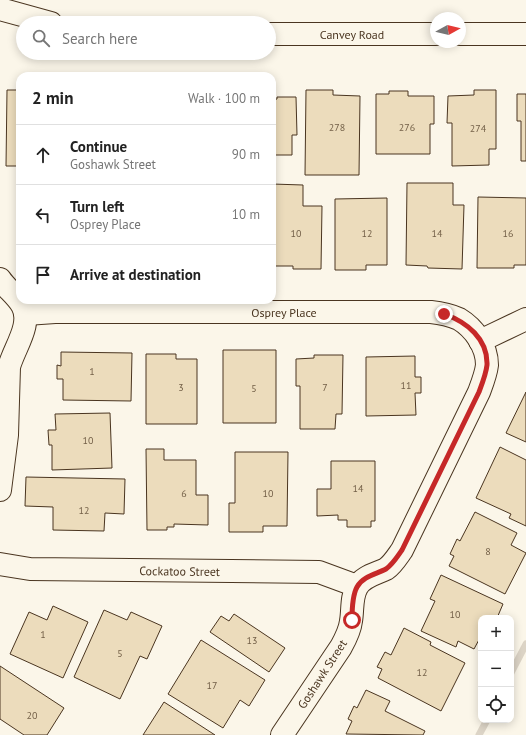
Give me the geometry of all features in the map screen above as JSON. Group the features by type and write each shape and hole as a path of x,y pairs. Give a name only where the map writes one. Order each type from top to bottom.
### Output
{"street":[{"path":"0,9 25,16"},
{"name":"Canvey Road","path":"276,34 430,34"},
{"path":"466,34 526,34"},
{"path":"0,279 16,297"},
{"path":"0,490 7,435 9,367 12,356 25,328 26,314 22,304"},
{"name":"Osprey Place","path":"26,314 55,312 431,312 458,318 471,328 480,341"},
{"path":"357,586 366,578 386,568 395,560 405,543 479,392 487,365 485,353 480,341 526,319"},
{"name":"Cockatoo Street","path":"0,564 30,569 319,572 357,586"},
{"name":"Goshawk Street","path":"282,735 341,647 349,632 357,586"}],"building":[{"path":"7,90 16,90 16,166 6,166"},
{"path":"306,90 333,90 333,95 360,96 359,175 305,175"},
{"path":"474,90 496,90 496,149 489,149 489,165 452,166 452,123 447,123 448,96 474,95"},
{"path":"389,91 408,91 408,96 434,96 434,124 430,124 430,154 376,154 376,94 389,94"},
{"path":"517,94 526,94 526,161 521,161 521,121 517,121"},
{"path":"277,97 296,97 297,135 292,135 292,155 276,155"},
{"path":"407,183 453,183 453,205 464,205 462,269 428,268 427,266 406,265"},
{"path":"276,184 303,185 303,206 322,206 321,269 293,269 293,266 276,266"},
{"path":"478,197 526,198 526,265 514,265 514,268 477,268"},
{"path":"387,198 387,265 366,265 366,270 335,270 335,199"},
{"path":"223,350 276,350 276,423 223,423"},
{"path":"61,352 132,353 131,401 63,400 63,379 57,379 57,365 61,366"},
{"path":"146,354 176,354 176,359 197,359 197,424 146,424"},
{"path":"314,355 343,355 342,414 336,414 335,429 300,429 300,386 296,386 296,359 314,358"},
{"path":"415,356 415,377 421,377 421,393 415,393 416,415 366,416 366,357"},
{"path":"526,392 526,442 506,433"},
{"path":"110,413 112,468 52,470 52,445 49,445 48,430 56,430 55,414"},
{"path":"500,447 526,460 526,526 509,518 511,514 476,498"},
{"path":"146,449 164,449 164,460 196,460 196,495 208,495 208,525 174,524 174,527 167,527 167,530 147,530"},
{"path":"235,452 288,452 287,526 263,526 263,532 229,532 229,503 235,503"},
{"path":"331,461 375,461 375,521 371,521 371,527 347,527 347,520 338,520 338,515 317,516 317,489 331,489"},
{"path":"26,477 125,479 124,514 105,513 104,531 53,530 53,507 25,506"},
{"path":"475,512 517,533 511,545 526,553 505,594 449,566 454,556 450,554 457,539 460,541"},
{"path":"441,575 503,604 498,615 478,615 478,642 474,649 458,641 456,647 421,631 435,601 430,599"},
{"path":"53,606 88,622 63,678 10,654 29,612 47,620"},
{"path":"104,610 127,620 131,612 162,626 147,659 140,656 120,699 74,677"},
{"path":"234,614 285,648 269,672 210,632 221,616 229,621"},
{"path":"404,628 431,642 430,645 465,663 441,711 378,678 382,669 377,667 385,652 391,655"},
{"path":"201,640 265,680 249,706 240,700 223,728 168,694"},
{"path":"0,666 64,708 47,735 24,735 0,719"},
{"path":"366,690 390,701 385,711 425,731 423,735 346,734 352,721 348,719 354,706 357,708"},
{"path":"164,702 215,735 143,735"}],"waterway":[{"path":"514,667 526,644"},
{"path":"479,735 485,723"}],"route":[{"path":"352,620 352,609 357,586 366,578 386,568 395,560 402,550 479,392 484,378 487,365 485,353 480,341 471,328 458,318 444,314"}]}
